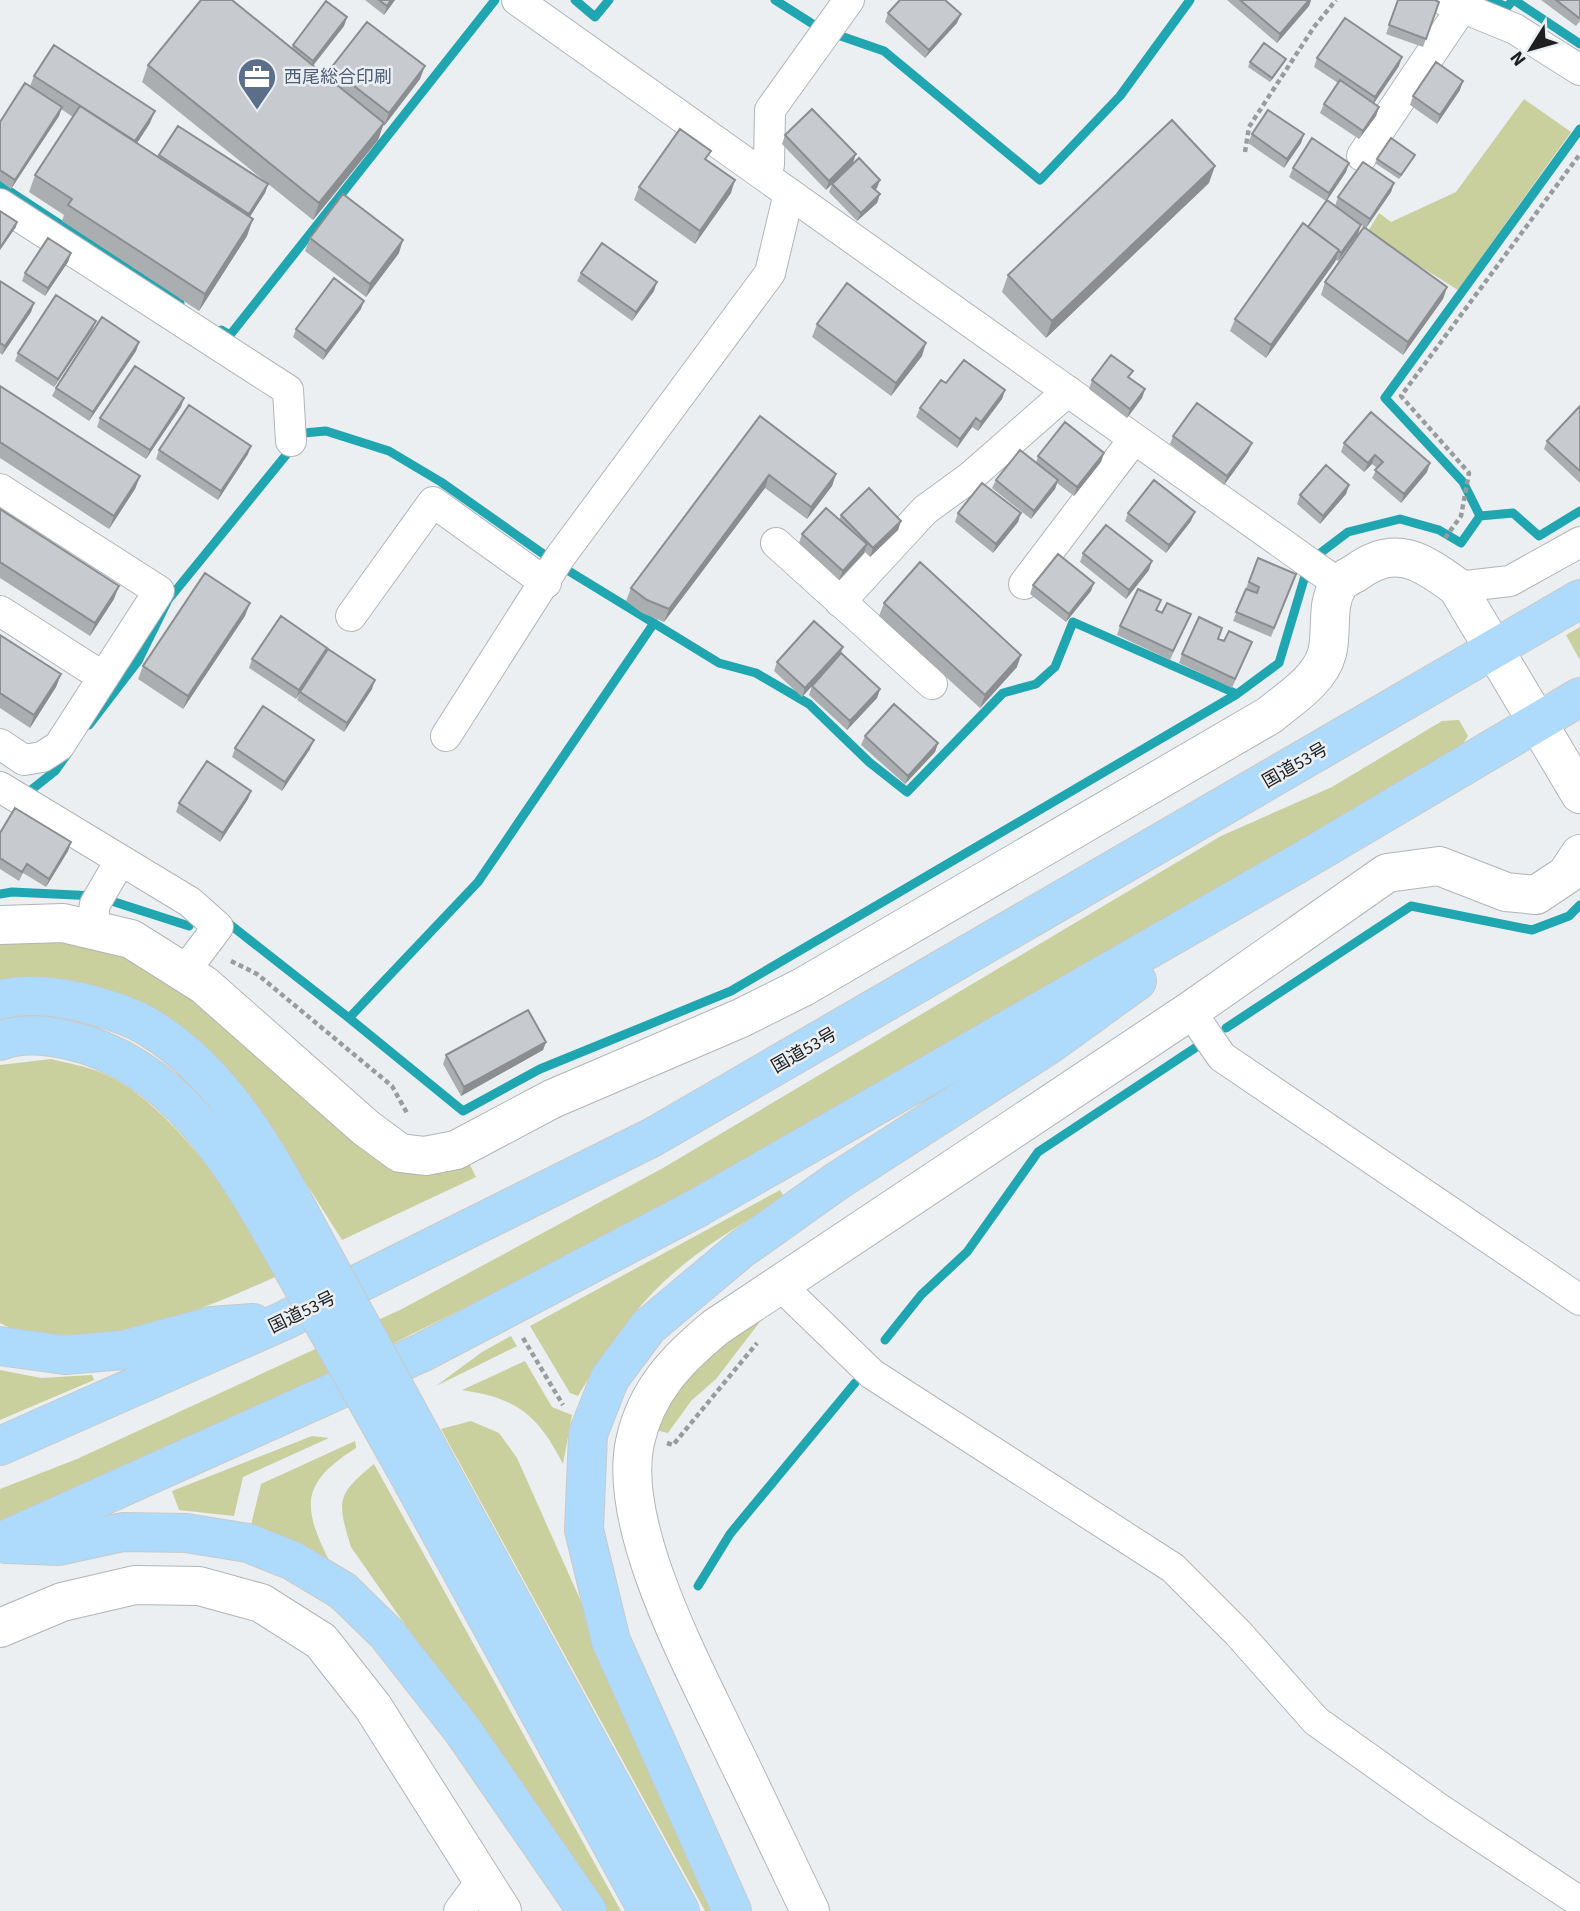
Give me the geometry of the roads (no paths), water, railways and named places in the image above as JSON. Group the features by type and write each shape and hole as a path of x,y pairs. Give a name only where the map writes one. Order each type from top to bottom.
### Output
{"highway":[{"name":"国道53号","path":"0,1447 283,1321 653,1137 1580,599"},
{"path":"0,1543 397,1364 699,1208 1306,859 1580,697"},
{"path":"732,1911 611,1641 584,1530 588,1434 610,1378 648,1327 740,1250 837,1181 1047,1046 1306,859"},
{"path":"0,1000 58,996 106,1009 150,1027 202,1070 242,1116 277,1169 299,1245 418,1462 680,1911"},
{"path":"0,1041 42,1034 88,1044 131,1065 174,1096 213,1140 246,1186 299,1245"},
{"path":"0,1346 65,1355 111,1351 211,1326 283,1321"},
{"path":"418,1462 648,1911"},
{"path":"0,1543 59,1546 123,1532 186,1533 248,1543 293,1561 342,1591 387,1634 454,1720 587,1911"}],"street":[{"path":"517,0 1321,571 1399,555 1428,566 1457,587 1580,794"},
{"path":"764,175 769,164 770,110 849,0"},
{"path":"1362,156 1452,4 1515,29 1580,70"},
{"path":"446,736 553,570 770,273 789,193"},
{"path":"0,204 288,390 290,441"},
{"path":"840,602 925,510 970,478 1068,391"},
{"path":"1024,584 1134,439"},
{"path":"0,489 159,591 59,746 6,776 120,861 190,902 218,927 184,972"},
{"path":"351,615 433,502 553,570"},
{"path":"1457,587 1510,581 1580,542"},
{"path":"776,543 932,684"},
{"path":"96,908 131,939 204,985 366,1128 400,1153 425,1156 456,1150 552,1099 741,1018 803,987 1270,715 1313,679 1327,653 1328,619 1321,571"},
{"path":"0,611 103,677"},
{"path":"810,1911 656,1583 633,1493 634,1443 649,1397 680,1357 716,1327 1190,1011 1387,873 1439,866 1506,892 1536,895 1566,875 1580,854"},
{"path":"0,925 63,923 96,908 120,861"},
{"path":"1190,1011 1222,1057 1580,1300"},
{"path":"779,1284 872,1374 1173,1568 1238,1633 1316,1721 1438,1808 1580,1902"},
{"path":"0,1628 62,1602 135,1585 199,1586 261,1603 321,1641 373,1707 492,1896 459,1911"}],"waterway":[{"path":"221,330 230,335 495,0"},
{"path":"575,0 595,17 609,0"},
{"path":"775,0 819,28"},
{"path":"832,33 884,51 1040,180 1120,96 1190,0"},
{"path":"1490,0 1507,7 1513,0"},
{"path":"1514,0 1580,44"},
{"path":"1480,516 1463,482 1385,398 1580,129"},
{"path":"0,185 180,303"},
{"path":"89,725 138,661 168,600 304,433 326,431 389,451 441,482 559,565 719,663 756,673 809,704 869,762 907,792 1003,693 1036,684 1055,667 1073,622 1237,694 1279,663 1305,576 1319,554 1348,532 1400,519 1439,530 1461,543 1480,516 1513,513 1539,536 1580,511"},
{"path":"223,919 349,1018 478,882 654,623"},
{"path":"349,1018 463,1111 540,1069 731,991 1237,694"},
{"path":"26,794 55,771 68,753"},
{"path":"0,894 12,892 96,896 189,926"},
{"path":"1226,1028 1411,906 1532,930 1569,916 1580,905"},
{"path":"885,1340 921,1295 967,1252 1038,1152 1201,1044"},
{"path":"698,1586 730,1534 855,1383"}],"place":[{"name":"西尾総合印刷","path":"257,111"}]}
